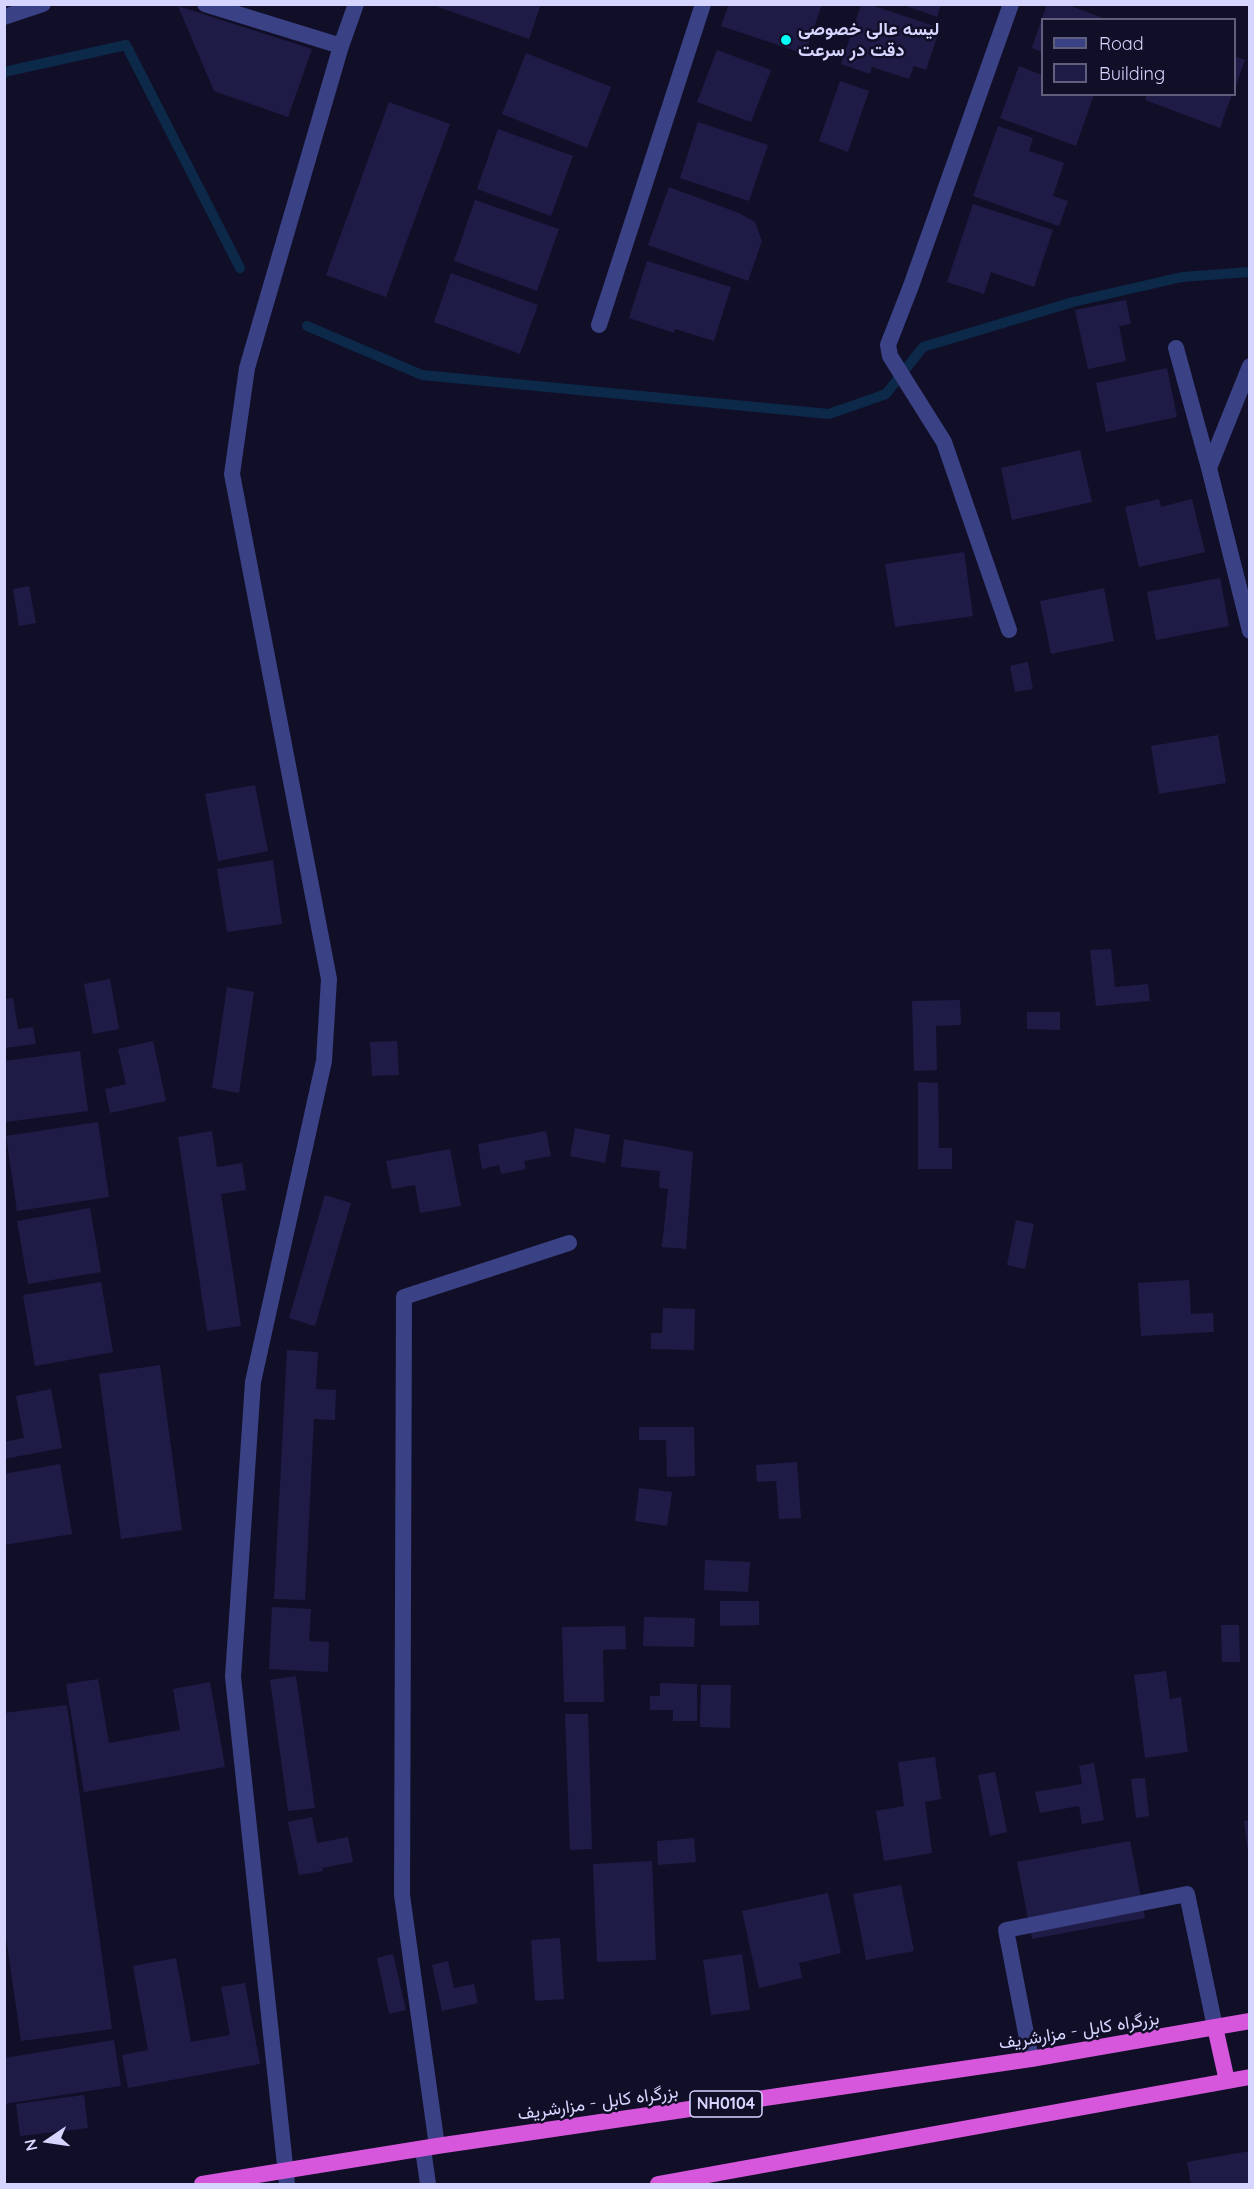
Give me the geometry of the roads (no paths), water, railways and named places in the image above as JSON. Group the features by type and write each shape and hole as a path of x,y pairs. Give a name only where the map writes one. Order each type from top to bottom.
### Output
{"highway":[{"name":"بزرگراه کابل - مزارشریف","path":"202,2184 286,2178 430,2147 1031,2059 1250,2021"},
{"path":"1215,2027 1227,2081"},
{"path":"658,2184 1250,2077"}],"street":[{"path":"4,16 43,4"},
{"path":"206,4 341,46"},
{"path":"286,2178 233,1677 253,1382 324,1061 329,979 232,474 247,368 341,46 356,4"},
{"path":"599,325 703,4"},
{"path":"1009,630 944,442 890,356 888,345 912,286 1011,4"},
{"path":"1176,348 1250,631"},
{"path":"1209,468 1250,366"},
{"path":"428,2184 430,2147 402,1895 404,1297 569,1243"},
{"path":"1031,2059 1006,1930 1187,1894 1215,2027"}],"waterway":[{"path":"4,72 126,45 240,268"},
{"path":"307,326 422,375 829,414 886,394 923,347 1073,302 1182,277 1250,272"}],"place":[{"name":"لیسه عالی خصوصی دقت در سرعت","path":"786,40"}]}
